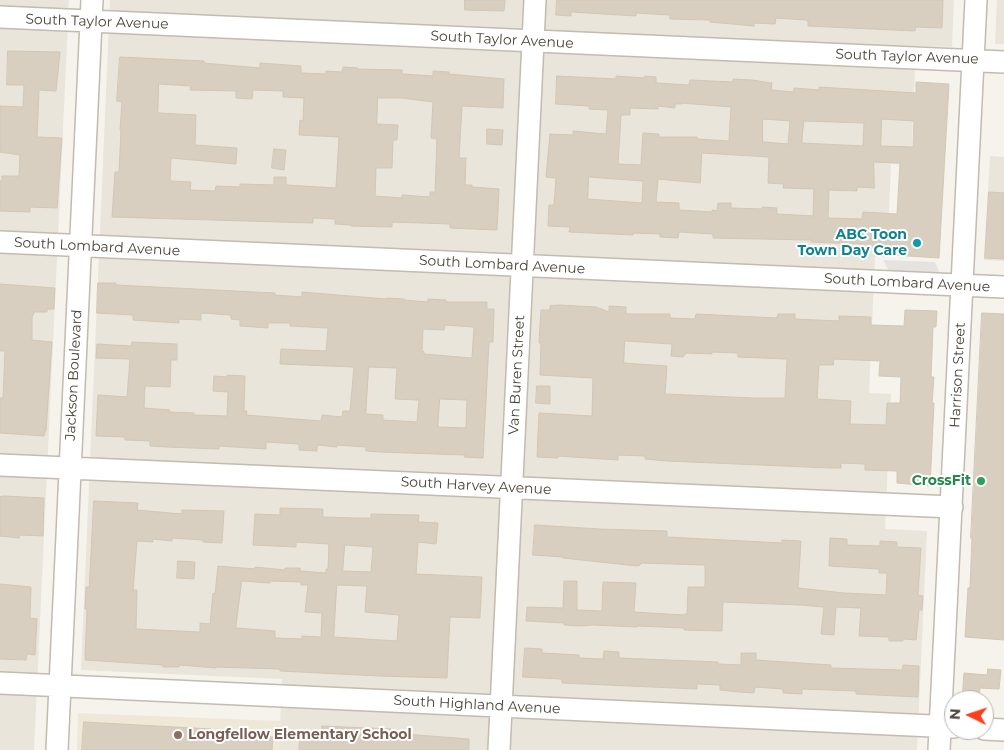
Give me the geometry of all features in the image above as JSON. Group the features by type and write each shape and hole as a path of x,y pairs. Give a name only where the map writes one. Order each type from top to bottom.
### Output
{"street":[{"name":"Jackson Boulevard","path":"57,750 92,0"},
{"name":"Van Buren Street","path":"499,750 535,0"},
{"name":"Harrison Street","path":"948,690 952,507 976,0"},
{"name":"South Taylor Avenue","path":"0,17 1004,62"},
{"name":"South Lombard Avenue","path":"0,242 1004,287"},
{"name":"South Harvey Avenue","path":"0,465 952,507"},
{"name":"South Highland Avenue","path":"0,683 944,727"},
{"name":"Harrison Street","path":"939,750 944,736"}],"shaded area":[{"path":"0,0 69,0 34,750 0,750"},
{"path":"110,0 954,0 952,47 916,46 911,165 891,164 887,257 875,257 869,393 891,394 885,529 927,531 917,750 279,750 282,679 81,670"},
{"path":"997,0 1004,0 1004,44 995,44"},
{"path":"990,156 1004,157 1004,261 984,260"},
{"path":"883,260 935,262 940,274 890,273"},
{"name":"Longfellow Elementary School","path":"78,713 280,721 279,750 77,750"}],"building":[{"path":"465,0 505,0 504,11 465,10"},
{"path":"557,0 943,0 942,28 916,27 915,31 808,26 808,21 806,20 776,18 775,24 754,23 754,26 710,22 710,20 670,19 670,15 636,13 636,16 571,12 571,16 556,15"},
{"path":"8,51 60,52 56,91 39,90 37,137 62,138 57,208 30,207 30,212 0,211 0,181 2,181 2,176 19,176 20,155 0,152 0,106 23,107 24,85 7,85"},
{"path":"120,57 204,61 204,63 260,68 260,63 301,66 301,73 326,74 326,71 342,72 343,67 402,70 402,74 433,76 433,71 449,72 449,74 504,79 503,108 462,106 459,158 466,158 465,185 499,189 497,230 450,228 450,224 392,222 392,227 351,226 335,224 335,219 313,218 313,223 112,217 115,172 119,172 121,130 122,102 117,101","holes":["159,84 191,86 190,90 236,91 236,98 252,99 253,90 283,91 283,97 304,98 303,121 300,120 299,135 339,137 336,188 286,185 286,177 274,177 274,185 240,184 240,187 216,186 215,191 190,190 191,182 170,181 171,158 236,164 237,148 195,145 196,115 158,113","378,98 402,98 433,102 431,138 437,139 435,192 430,192 430,197 402,195 402,198 375,196 376,168 392,168 393,140 397,140 398,125 377,124"]},
{"path":"557,76 616,79 616,76 644,78 645,76 656,77 656,83 689,85 690,80 733,82 733,79 752,80 772,83 771,90 794,92 794,88 819,90 819,87 916,93 916,82 949,84 939,258 893,255 893,249 861,247 861,244 811,242 811,240 713,238 713,234 679,232 678,238 660,237 660,234 633,233 633,235 569,232 570,227 548,226 549,205 554,205 556,178 546,177 550,134 573,135 573,131 606,134 608,110 589,109 589,106 556,104","holes":["675,104 731,107 729,141 697,139 697,137 659,137 659,134 643,133 641,165 618,164 621,115 630,115 630,108 658,109 658,106 675,108","763,119 790,121 788,144 763,142","882,119 914,121 913,147 881,146","804,121 864,123 863,146 802,143","702,153 769,157 768,183 784,184 783,188 814,189 813,216 777,214 777,208 731,208 731,203 718,203 717,211 712,210 712,212 679,210 679,203 656,202 658,179 700,183","874,162 900,163 897,214 863,212 862,219 828,218 829,190 857,191 857,187 874,188","589,177 643,181 642,203 588,199"]},
{"path":"487,129 503,130 502,145 487,144"},
{"path":"274,149 286,150 284,170 272,168"},
{"path":"989,192 1004,193 1004,259 985,258"},
{"path":"98,283 275,293 275,295 302,297 302,292 428,302 428,299 446,300 446,302 487,302 487,309 494,309 493,342 489,342 483,458 464,457 465,455 366,451 366,447 337,445 337,447 317,445 317,451 299,450 299,444 266,442 266,449 219,446 219,449 167,447 150,446 150,441 125,440 125,437 96,436 98,395 127,397 130,359 96,358 97,344 131,346 132,342 177,344 177,360 171,360 170,387 145,386 144,408 194,413 194,415 227,416 228,392 213,391 214,376 227,377 227,375 245,376 244,411 247,411 246,415 321,421 322,415 342,417 343,411 350,411 354,367 280,364 281,349 326,351 328,328 290,326 290,323 268,323 268,328 240,326 240,320 231,319 231,315 201,313 201,320 179,319 179,323 133,320 133,315 97,313","holes":["445,325 474,327 472,358 424,354 422,351 423,329 444,330","369,367 397,368 395,399 419,400 417,422 383,420 383,415 366,414","440,399 467,400 466,428 438,427"]},
{"path":"0,284 55,288 54,309 47,309 47,312 34,312 32,318 32,340 52,342 46,431 44,436 0,433 0,398 3,398 5,351 0,351"},
{"path":"550,306 596,307 609,312 609,306 626,307 626,314 670,314 670,318 695,319 696,314 777,318 778,314 795,314 795,319 839,321 839,316 871,317 871,325 904,326 905,310 937,311 936,327 933,327 931,377 934,377 932,403 934,403 930,486 897,483 897,471 865,470 865,464 841,463 841,468 830,468 667,461 645,459 645,456 618,455 618,460 558,456 558,458 537,457 539,413 592,416 593,378 540,375 541,310 550,310","holes":["625,341 672,344 671,356 683,357 686,353 712,354 712,352 738,353 738,357 787,359 785,398 665,394 667,366 624,363","834,359 880,361 879,376 901,377 900,403 887,403 886,425 850,424 851,401 817,399 819,365 833,365"]},
{"path":"982,313 1004,314 1004,640 965,637 968,588 970,588"},
{"path":"537,386 550,386 550,404 536,403"},
{"path":"0,497 44,498 43,536 20,535 19,538 0,536"},
{"path":"94,501 138,503 137,510 182,514 182,510 224,511 222,543 172,538 172,541 153,539 153,542 137,541 133,590 137,590 136,629 200,632 200,623 210,624 218,566 285,570 285,568 300,568 300,571 326,573 326,569 328,569 329,544 296,542 296,547 253,545 255,514 280,515 280,508 323,509 323,517 371,518 371,514 419,515 418,522 438,523 436,544 418,542 416,574 482,577 480,618 450,617 447,678 179,665 179,667 163,667 163,665 85,660 86,587 89,587","holes":["345,545 373,547 371,572 343,571","242,581 270,583 270,581 301,582 301,585 308,585 305,612 322,613 321,637 302,636 302,639 275,638 275,631 236,628","337,585 367,586 365,612 399,615 397,641 334,637"]},
{"path":"535,525 667,531 667,537 782,543 782,540 801,541 798,588 844,593 886,595 887,573 879,573 879,569 829,566 830,538 847,539 847,545 880,546 880,541 897,542 897,547 921,548 918,595 923,596 922,610 919,610 916,640 889,641 889,637 859,636 861,608 836,607 834,635 821,634 824,607 800,605 723,602 722,631 637,626 579,626 564,625 564,623 526,621 527,607 563,608 564,581 577,581 577,610 602,611 603,582 636,583 634,612 684,615 687,614 688,587 705,587 705,565 641,563 637,566 533,555"},
{"path":"178,561 195,562 194,579 177,578"},
{"path":"0,584 31,587 30,618 37,619 35,655 27,654 26,660 0,659"},
{"path":"525,648 542,649 542,653 579,655 579,658 603,659 604,651 619,652 619,658 718,662 718,664 741,665 741,653 756,653 756,660 831,665 831,668 902,670 903,665 919,666 918,697 856,694 856,691 802,689 802,694 783,693 783,689 755,687 754,693 720,690 720,685 697,684 697,689 562,683 562,679 523,677"},
{"path":"988,669 1001,670 999,689 980,688 980,690 963,690 964,673 987,675"},
{"name":"Longfellow Elementary School","path":"84,722 211,729 211,733 273,737 272,750 82,750"},
{"path":"322,726 391,729 391,733 469,739 469,750 299,750 300,731 322,732"}],"place":[{"name":"ABC Toon Town Day Care","path":"917,243"},
{"name":"CrossFit","path":"981,481"},
{"name":"Longfellow Elementary School","path":"178,735"}]}
